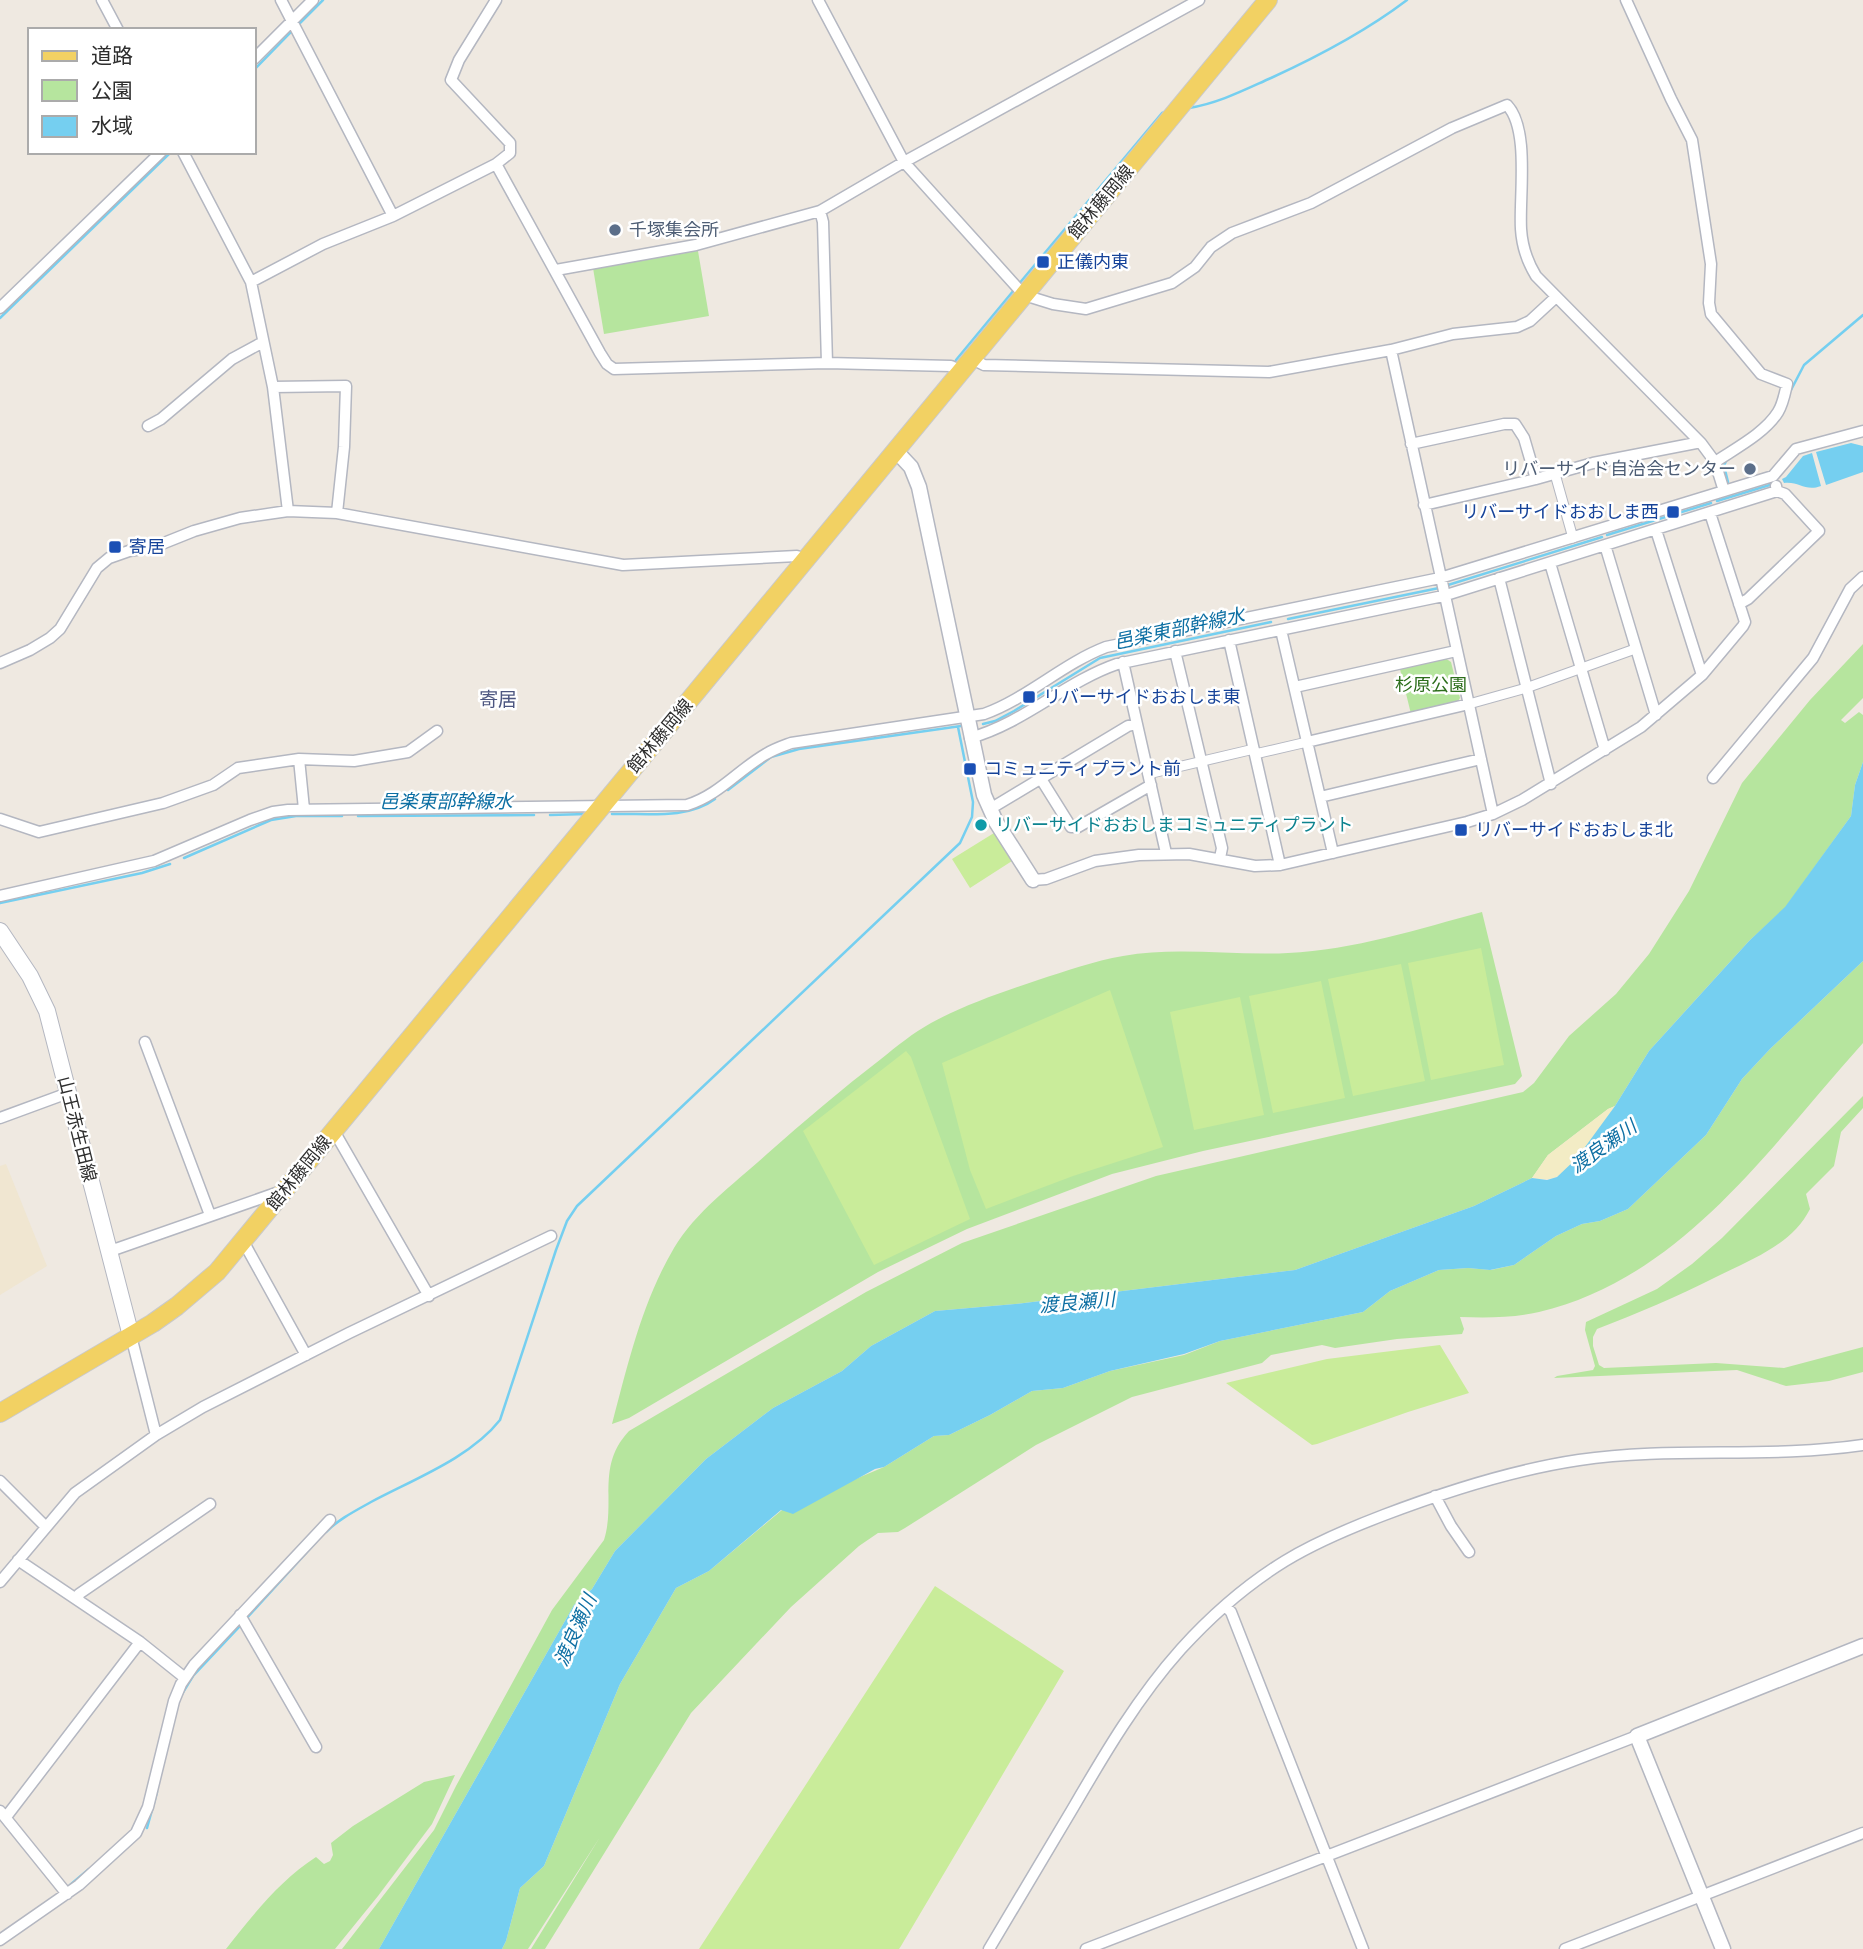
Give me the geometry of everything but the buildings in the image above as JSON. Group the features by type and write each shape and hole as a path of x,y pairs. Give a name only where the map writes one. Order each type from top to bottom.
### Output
{"main road":[{"name":"館林藤岡線","path":"0,1413 153,1323 197,1290 243,1241 1268,0"},
{"name":"山王赤生田線","path":"0,931 39,991 51,1026 131,1336"}],"street":[{"path":"102,0 117,28"},
{"path":"281,0 393,216"},
{"path":"256,57 313,0"},
{"path":"251,282 323,244 393,216 496,164 510,153 510,143 451,80 459,60 496,0"},
{"path":"818,0 904,162 1024,295 1053,304 1086,309 1172,282 1195,267 1211,247 1232,233 1311,203 1452,128 1507,105 1515,119 1520,137 1521,232 1530,267 1556,297 1701,443 1715,461 1724,491"},
{"path":"556,270 696,244 820,211 1199,0"},
{"path":"1626,0 1692,140 1711,264 1711,314 1761,374 1787,384 1774,417 1748,440 1715,461"},
{"path":"0,308 159,154"},
{"path":"184,154 251,282 273,387 288,511"},
{"path":"496,164 600,353 614,369 827,363 1260,373 1391,350 1453,334 1517,327 1530,321 1556,297"},
{"path":"820,211 823,222 827,363"},
{"path":"148,426 162,419 232,359 263,342"},
{"path":"1391,350 1493,814"},
{"path":"273,387 346,386 344,447 337,513"},
{"path":"1411,444 1504,424 1516,424 1524,438 1535,479"},
{"path":"0,896 154,861 273,812 304,809 542,809 603,805 687,805 718,790 764,755 791,743 984,714 1004,705 1085,656 1106,647 1440,578 1773,476 1796,449 1863,431"},
{"path":"1424,505 1593,463 1701,443"},
{"path":"897,451 911,467 919,487 980,782 990,809 1034,880 1111,858 1166,853 1255,866 1280,865 1493,814 1551,784 1656,715 1702,675 1743,626 1745,622 1710,513"},
{"path":"1555,474 1573,538"},
{"path":"1773,476 1777,491"},
{"path":"970,738 1003,727 1094,672 1123,662 1443,596 1777,491 1785,494 1819,531 1748,599 1739,604"},
{"path":"0,663 30,650 60,629 97,568 109,558 154,547 194,531 240,518 288,511 337,513 623,565 797,556 805,560"},
{"path":"1656,530 1702,675"},
{"path":"1605,545 1656,715"},
{"path":"1550,562 1605,750"},
{"path":"1713,778 1813,658 1850,589 1863,577"},
{"path":"1499,578 1551,784"},
{"path":"1281,630 1333,853"},
{"path":"1229,640 1280,865"},
{"path":"1041,779 1071,827 1078,827 1149,780 1201,761 1307,742 1469,705 1526,688 1635,649"},
{"path":"1295,687 1456,650"},
{"path":"1175,651 1222,848 1220,859"},
{"path":"1123,662 1166,853"},
{"path":"990,809 1128,726 1136,724"},
{"path":"0,819 38,832 163,803 213,785 238,768 299,759 354,761 408,752 437,731"},
{"path":"299,759 304,809"},
{"path":"1320,797 1481,759"},
{"path":"145,1042 210,1215"},
{"path":"0,1118 68,1093"},
{"path":"334,1131 429,1296"},
{"path":"108,1248 116,1249 285,1190"},
{"path":"0,1582 75,1493 156,1435 203,1407 306,1355 551,1236"},
{"path":"243,1241 306,1355"},
{"path":"131,1336 156,1435"},
{"path":"989,1949 1119,1732 1179,1651 1225,1606 1266,1574 1309,1548 1350,1528 1435,1496 1524,1471 1589,1459 1653,1453 1739,1454 1863,1445"},
{"path":"0,1480 46,1527"},
{"path":"1435,1496 1469,1552"},
{"path":"78,1599 79,1594 210,1504"},
{"path":"0,1940 67,1894 136,1833 148,1807 174,1701 186,1678 240,1615 330,1520"},
{"path":"18,1560 140,1642 186,1678"},
{"path":"1225,1606 1231,1612 1363,1949"},
{"path":"240,1615 316,1747"},
{"path":"67,1894 3,1814 140,1642"},
{"path":"1086,1949 1863,1646"},
{"path":"1637,1736 1723,1949"},
{"path":"1565,1949 1863,1833"}],"shaded area":[{"path":"6,1164 47,1266 0,1295 0,1166"}],"green space":[{"path":"698,251 709,316 604,334 593,268"},
{"path":"1863,644 1863,698 1841,720 1845,723 1859,712 1863,715 1863,762 1855,785 1851,816 1785,908 1749,941 1649,1051 1615,1106 1548,1155 1532,1178 1474,1206 1295,1270 935,1311 871,1346 842,1371 773,1408 706,1459 615,1551 592,1589 574,1605 379,1949 342,1949 434,1830 552,1610 604,1540 613,1457 629,1431 866,1292 962,1243 1156,1176 1523,1092 1534,1083 1569,1036 1616,994 1649,954 1689,891 1742,783 1810,700"},
{"name":"杉原公園","path":"1445,658 1451,662 1460,698 1457,703 1411,714 1400,669"},
{"path":"994,833 1012,861 970,888 952,859"},
{"path":"1482,912 1522,1076 1515,1084 1203,1151 1112,1174 967,1229 878,1272 629,1418 612,1424 630,1356 653,1290 674,1248 693,1222 795,1129 866,1070 924,1027 997,994 1112,958 1184,951 1267,954 1313,951 1386,938"},
{"path":"1481,948 1504,1065 1431,1080 1408,963"},
{"path":"1863,961 1863,1043 1758,1164 1680,1239 1637,1270 1590,1295 1539,1312 1500,1317 1460,1317 1464,1329 1462,1334 1397,1339 1335,1348 1322,1345 1271,1355 1262,1363 1132,1397 1036,1445 898,1532 878,1533 859,1546 791,1607 691,1713 545,1949 531,1949 600,1837 528,1949 502,1949 520,1888 544,1866 620,1684 676,1588 709,1571 782,1510 884,1467 934,1436 949,1435 1032,1391 1063,1388 1110,1371 1184,1355 1220,1341 1363,1312 1390,1291 1439,1270 1491,1270 1514,1265 1556,1236 1582,1224 1600,1221 1628,1209 1706,1135 1742,1079 1770,1049"},
{"path":"1401,964 1425,1081 1353,1096 1328,979"},
{"path":"1321,981 1345,1098 1273,1113 1249,996"},
{"path":"1110,990 1163,1147 1073,1176 986,1209 970,1170 942,1063"},
{"path":"1240,997 1264,1115 1194,1130 1170,1012"},
{"path":"906,1051 911,1057 970,1219 874,1265 803,1131"},
{"path":"1863,1096 1863,1108 1841,1132 1834,1166 1806,1194 1810,1209 1792,1232 1769,1250 1742,1264 1672,1298 1597,1329 1593,1346 1599,1365 1604,1368 1716,1363 1784,1368 1863,1347 1863,1372 1829,1381 1786,1386 1737,1370 1554,1378 1593,1370 1595,1366 1585,1330 1586,1322 1657,1289 1692,1264 1722,1238"},
{"path":"1440,1345 1469,1393 1312,1445 1226,1383 1327,1359"},
{"path":"935,1586 1064,1671 901,1946 899,1949 699,1949"},
{"path":"455,1775 432,1824 335,1949 226,1949 256,1911 290,1876 316,1857 324,1864 330,1861 333,1855 331,1843 353,1826 424,1782"}],"sand":[{"path":"1615,1106 1571,1166 1554,1178 1532,1178 1548,1155"}],"water":[{"path":"1851,443 1863,446 1863,472 1826,485 1816,452"},
{"path":"1812,453 1821,486 1811,488 1784,483 1782,479 1803,456"},
{"name":"渡良瀬川","path":"1863,762 1863,961 1770,1049 1742,1079 1706,1135 1628,1209 1600,1221 1582,1224 1556,1236 1514,1265 1490,1270 1439,1270 1390,1291 1363,1312 1220,1341 1184,1354 1110,1371 1063,1388 1032,1391 949,1435 934,1436 884,1467 875,1469 793,1514 781,1510 709,1571 676,1588 620,1684 544,1866 520,1888 502,1949 379,1949 574,1605 592,1589 615,1551 706,1459 773,1408 842,1371 871,1346 935,1311 1295,1270 1474,1206 1532,1178 1547,1180 1557,1177 1577,1158 1615,1106 1649,1051 1749,941 1785,907 1851,816 1855,785"}],"waterway":[{"path":"298,25 323,0"},
{"path":"1189,108 1231,96 1307,61 1358,33 1407,0"},
{"path":"256,68 293,30"},
{"path":"1018,285 1165,112"},
{"path":"0,318 169,154"},
{"path":"956,360 1014,290"},
{"path":"1791,390 1804,365 1863,315"},
{"path":"1725,483 1728,482 1724,466 1727,458"},
{"name":"邑楽東部幹線水","path":"1717,501 1773,484"},
{"name":"邑楽東部幹線水","path":"1607,535 1711,503"},
{"name":"邑楽東部幹線水","path":"1448,585 1602,537"},
{"name":"邑楽東部幹線水","path":"1288,619 1439,588"},
{"name":"邑楽東部幹線水","path":"983,724 1014,711 1100,658 1271,622"},
{"name":"邑楽東部幹線水","path":"728,790 771,757 799,749 961,726"},
{"path":"326,1532 353,1512 457,1457 500,1420 556,1250 567,1221 577,1206 960,843 972,817 973,802 958,727"},
{"name":"邑楽東部幹線水","path":"612,814 679,813 704,806 715,799"},
{"name":"邑楽東部幹線水","path":"550,815 587,814"},
{"name":"邑楽東部幹線水","path":"358,816 534,815"},
{"name":"邑楽東部幹線水","path":"184,858 271,820 296,816 342,816"},
{"name":"邑楽東部幹線水","path":"0,903 142,873 170,864"},
{"path":"245,1620 316,1542"},
{"path":"182,1694 193,1676 241,1625"},
{"path":"147,1828 157,1792"},
{"path":"70,1885 89,1869"}],"place":[{"name":"千塚集会所","path":"615,230"},
{"name":"正儀内東","path":"1043,262"},
{"name":"リバーサイド自治会センター","path":"1750,469"},
{"name":"リバーサイドおおしま西","path":"1673,512"},
{"name":"寄居","path":"115,547"},
{"name":"リバーサイドおおしま東","path":"1029,697"},
{"name":"コミュニティプラント前","path":"970,769"},
{"name":"リバーサイドおおしまコミュニティプラント","path":"981,825"},
{"name":"リバーサイドおおしま北","path":"1461,830"}],"district":[{"name":"寄居","path":"498,699"}]}
